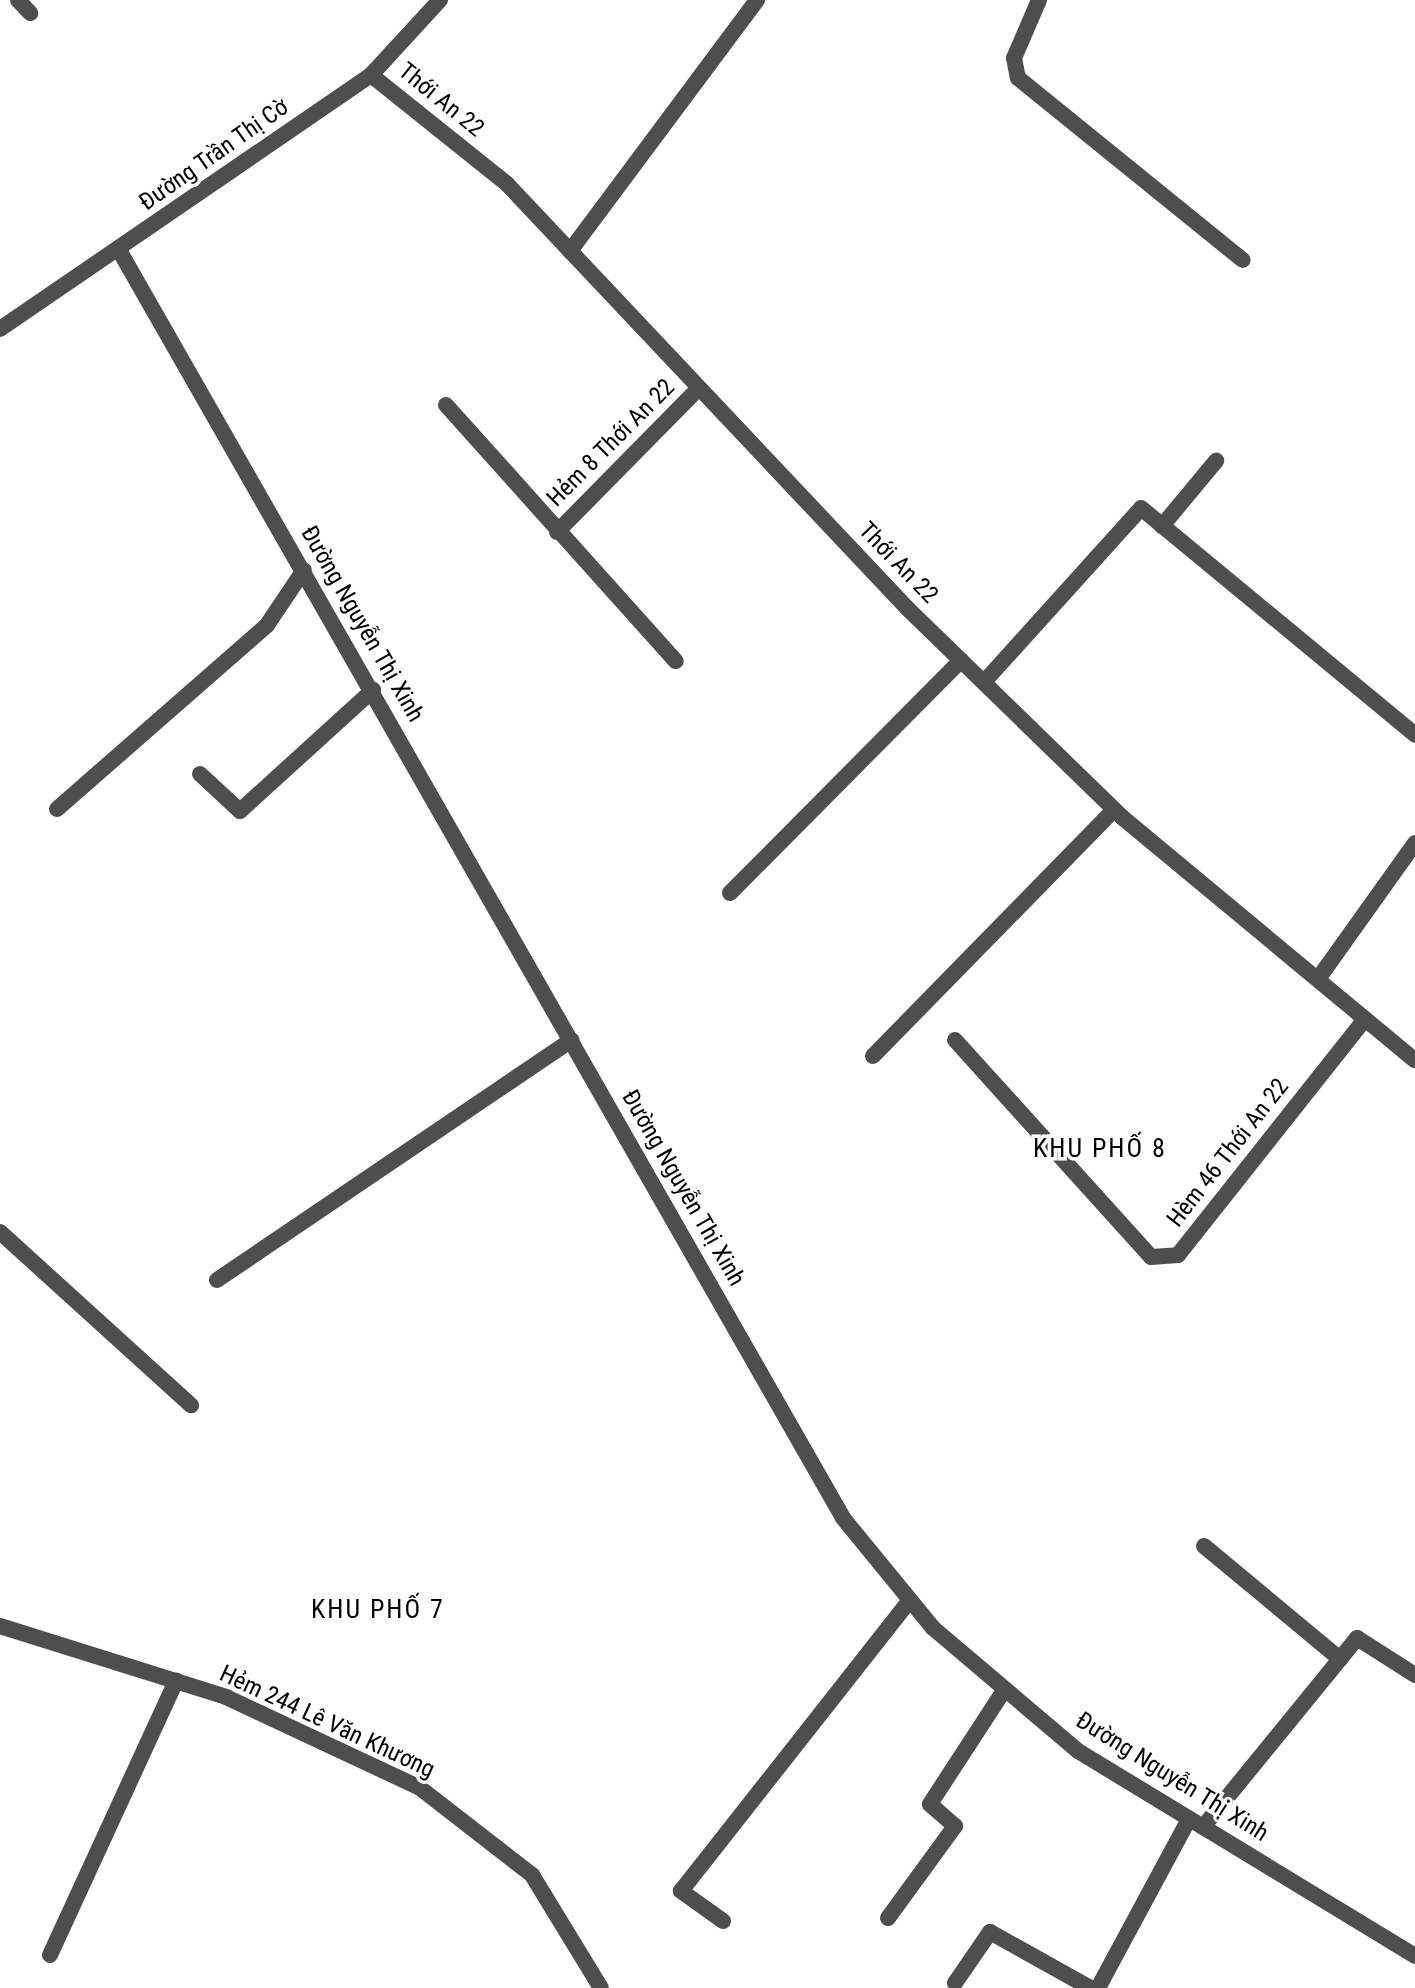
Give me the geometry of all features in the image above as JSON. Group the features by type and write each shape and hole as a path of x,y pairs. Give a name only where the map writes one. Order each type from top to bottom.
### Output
{"street":[{"path":"18,0 30,13"},
{"name":"Đường Trần Thị Cờ","path":"0,329 371,75 440,0"},
{"path":"570,251 757,0"},
{"path":"1039,0 1014,58 1018,78 1243,260"},
{"name":"Thới An 22","path":"371,75 507,184 961,660 1114,810 1415,1060"},
{"name":"Đường Nguyễn Thị Xinh","path":"119,250 373,690 843,1518 910,1600 1005,1689 1078,1751 1415,1956"},
{"name":"Hẻm 8 Thới An 22","path":"557,532 699,388"},
{"name":"Hẻm 8 Thới An 22","path":"446,405 676,661"},
{"path":"1162,526 1216,461"},
{"path":"984,682 1141,508 1415,735"},
{"path":"57,809 267,625 304,570"},
{"path":"730,893 961,660"},
{"path":"200,774 240,811 373,690"},
{"path":"873,1056 1114,810"},
{"path":"1318,979 1415,843"},
{"name":"Hèm 46 Thới An 22","path":"955,1040 1151,1257 1178,1255 1365,1019"},
{"path":"217,1280 571,1040"},
{"path":"0,1232 191,1405"},
{"path":"1204,1546 1340,1659"},
{"path":"723,1921 681,1891 910,1600"},
{"name":"Hẻm 244 Lê Văn Khương","path":"0,1626 226,1697 420,1788 532,1875 601,1988"},
{"path":"1098,1988 1196,1823 1357,1638 1415,1675"},
{"path":"50,1955 176,1681"},
{"path":"888,1918 955,1826 930,1804 1005,1689"},
{"path":"955,1983 990,1932 1090,1988"}],"district":[{"name":"KHU PHỐ 8","path":"1100,1149"},
{"name":"KHU PHỐ 7","path":"378,1610"}]}
